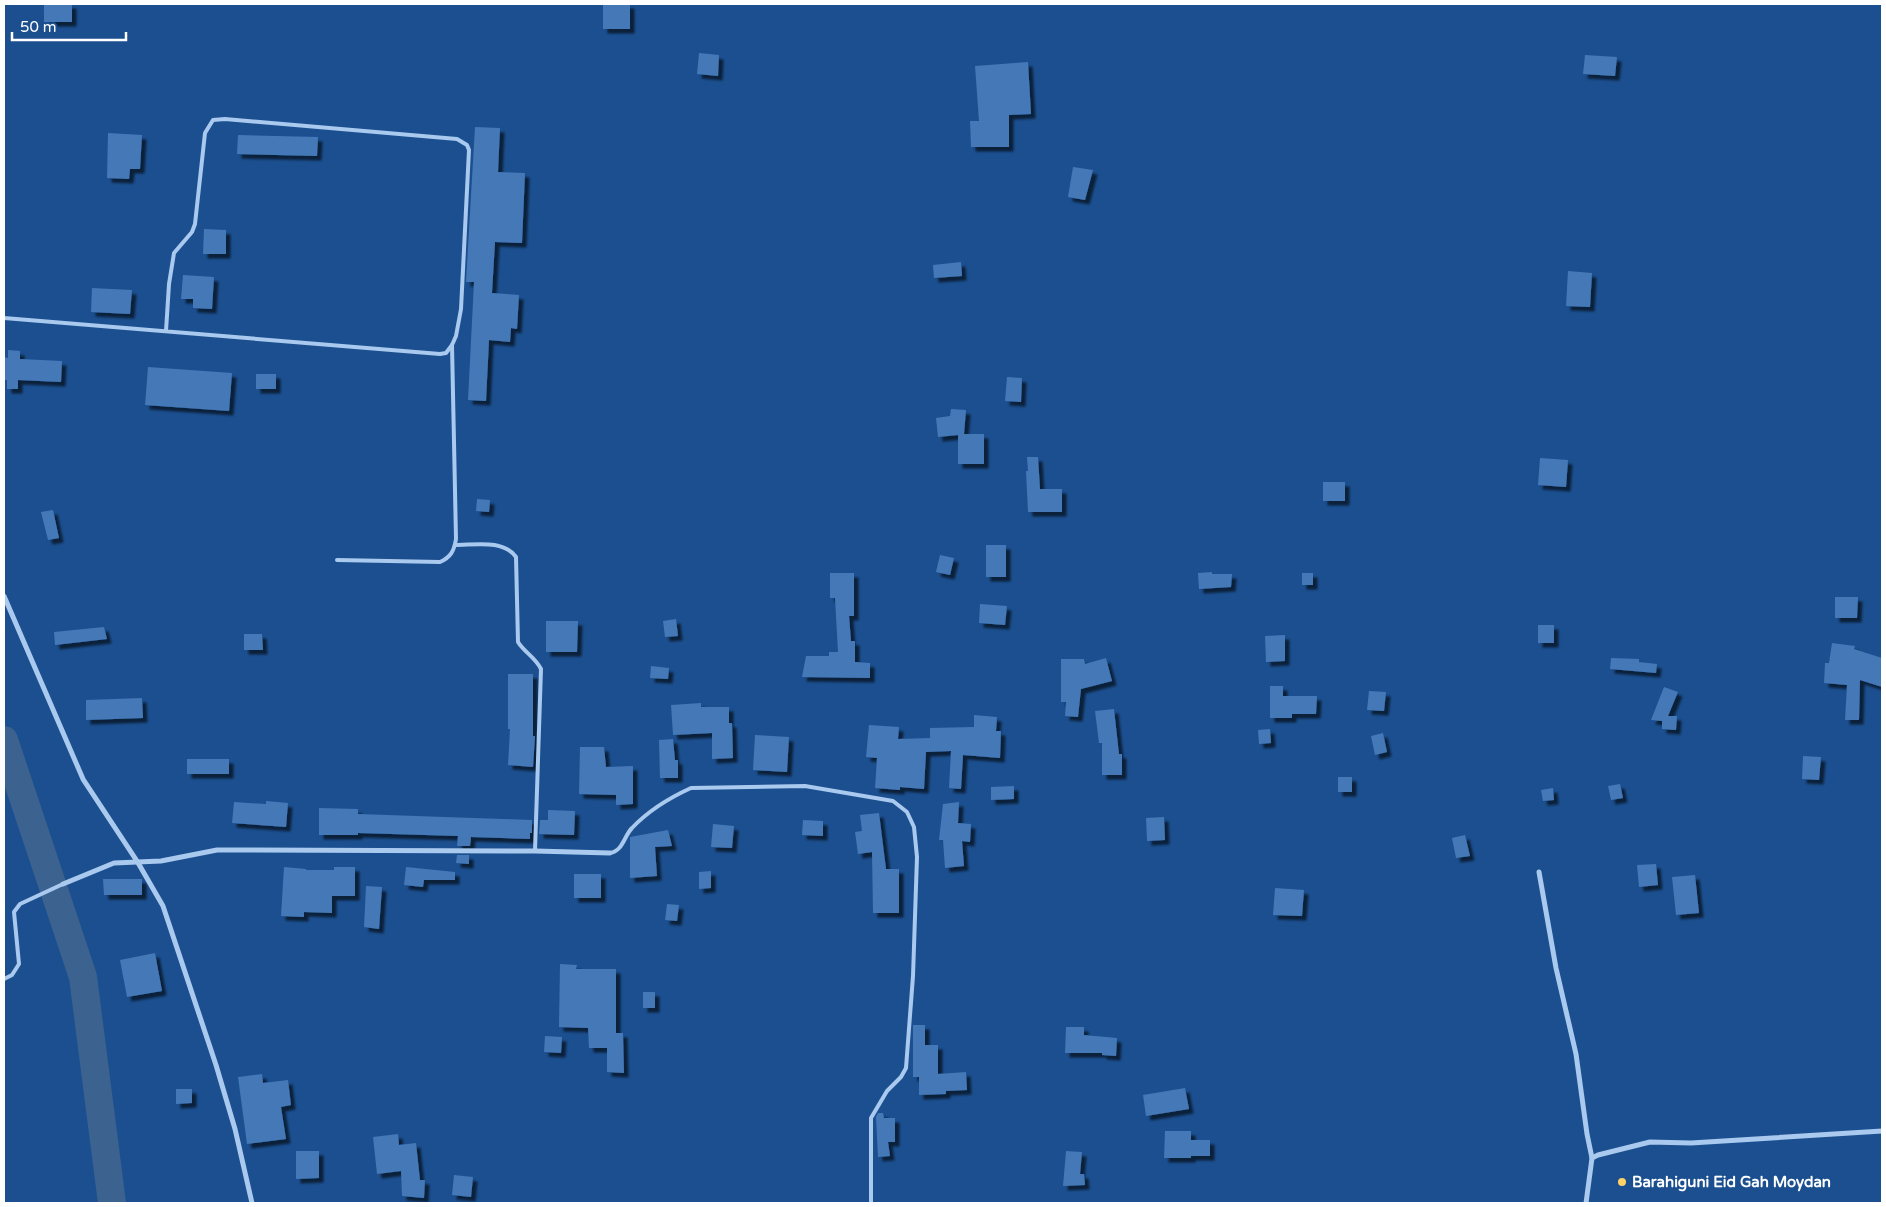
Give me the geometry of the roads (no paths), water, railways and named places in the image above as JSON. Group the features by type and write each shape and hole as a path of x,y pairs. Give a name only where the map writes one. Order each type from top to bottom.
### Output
{"street":[{"path":"4,596 83,779 137,861 163,906 235,1129 252,1203"},
{"path":"63,884 114,863 160,861 217,850 610,853"},
{"path":"1539,872 1556,968 1576,1054 1592,1158 1586,1203"},
{"path":"1592,1158 1650,1142 1691,1143 1882,1131"}],"lane":[{"path":"4,318 440,354 446,353 452,346 456,336 461,308 469,150 467,146 457,138 225,119 213,120 205,133 192,232 174,253 169,284 166,331"},
{"path":"336,560 440,562 449,558 456,539 452,346"},
{"path":"455,545 492,545 504,547 512,551 516,557 518,642 532,656 541,669 535,851"},
{"path":"610,853 620,848 630,830 647,814 674,796 691,788 806,786 893,801 907,812 914,827 917,857 913,976 906,1068 901,1077 887,1091 871,1118 871,1203"},
{"path":"4,979 12,975 19,964 14,912 20,904 63,884"}],"waterway":[{"path":"4,740 83,977 112,1203"}],"place":[{"name":"Barahiguni Eid Gah Moydan","path":"1622,1182"}]}
